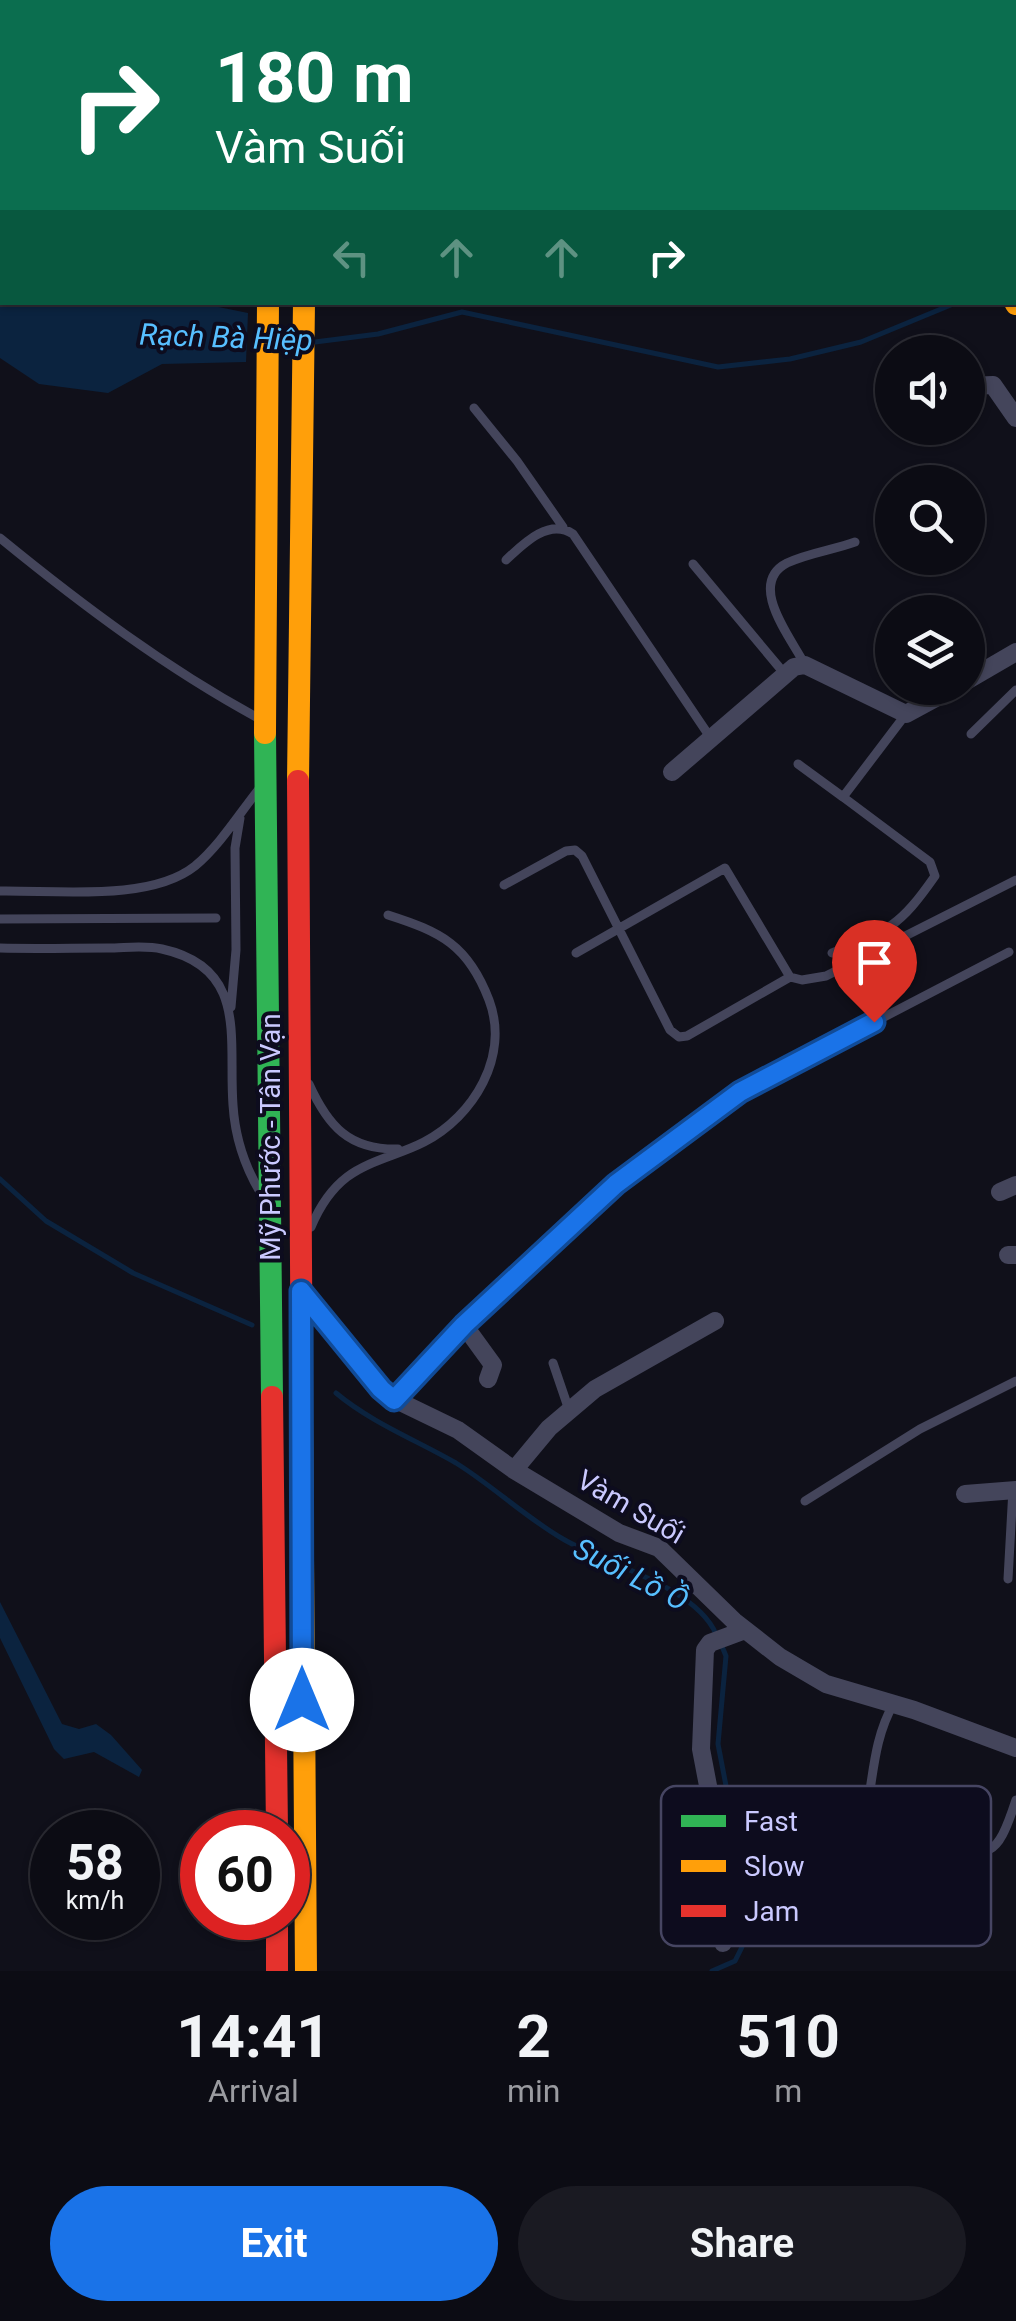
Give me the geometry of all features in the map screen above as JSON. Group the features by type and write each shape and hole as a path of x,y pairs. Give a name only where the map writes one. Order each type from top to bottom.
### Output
{"main road":[{"name":"Mỹ Phước - Tân Vạn","path":"268,305 265,721 277,1810"},
{"name":"Mỹ Phước - Tân Vạn","path":"304,305 298,754 306,1971"},
{"path":"277,1940 277,1971"}],"street":[{"path":"985,385 992,385 1016,418"},
{"path":"985,670 1016,652"},
{"path":"672,772 784,673 805,665 906,714 923,705"},
{"name":"Vàm Suối","path":"301,1291 394,1400 458,1430 514,1470 619,1532 659,1548 739,1632 826,1684 894,1703 1016,1748"},
{"path":"514,1470 549,1428 595,1389 715,1321"},
{"path":"394,1400 464,1325 493,1366 488,1379"},
{"path":"964,1494 1014,1490"},
{"path":"709,1786 702,1749 705,1650 739,1632"}],"lane":[{"path":"474,408 563,527 573,534 710,737"},
{"path":"506,560 542,532 563,527"},
{"path":"0,538 116,628 206,688 265,721"},
{"path":"805,665 774,609 770,581 777,569 790,562 855,542"},
{"path":"693,564 784,673"},
{"path":"971,734 1016,690"},
{"path":"843,796 906,714"},
{"path":"798,764 930,862 934,876 908,914 891,927 832,953"},
{"path":"0,891 141,890 156,886 197,864 267,778"},
{"path":"242,811 234,848 233,1105 237,1137 248,1171 272,1212"},
{"path":"504,885 566,851 575,850 582,856 670,1030 687,1036 790,977 802,980 826,976 1016,880"},
{"path":"576,954 724,868 790,977"},
{"path":"302,1259 312,1223 325,1200 346,1178 400,1149 423,1142 458,1118 475,1098 490,1068 495,1046 491,1007 480,978 460,950 435,930 388,915"},
{"path":"0,919 216,918"},
{"path":"0,948 158,948 188,957 217,981 231,1009"},
{"path":"464,1325 616,1184 740,1092 1008,952"},
{"path":"300,1064 322,1113 338,1131 378,1150 400,1149"},
{"path":"553,1362 569,1410"},
{"path":"805,1501 920,1429 1016,1382"},
{"path":"1008,1579 1014,1490"},
{"path":"871,1786 877,1746 894,1703"},
{"path":"991,1850 1004,1836 1016,1800"}],"water":[{"path":"0,305 209,305 248,313 246,362 162,364 108,393 39,384 0,358"},
{"path":"0,1602 62,1724 79,1729 96,1724 142,1770 139,1777 94,1752 64,1759 54,1749 0,1638"}],"waterway":[{"name":"Rạch Bà Hiệp","path":"315,342 378,334 462,312 718,367 790,359 861,342 951,305"},
{"name":"Suối Lồ Ồ","path":"0,1179 46,1221 133,1273 252,1325"},
{"name":"Suối Lồ Ồ","path":"336,1393 379,1422 456,1463 563,1539 670,1590 705,1617 716,1634"},
{"name":"Suối Lồ Ồ","path":"721,1644 726,1656 718,1744 726,1786"},
{"name":"Suối Lồ Ồ","path":"712,1971 735,1961 742,1946"}],"traffic: fast":[{"path":"265,733 272,1397"}],"traffic: slow":[{"path":"265,733 268,305"},
{"path":"298,781 304,305"},
{"path":"302,1421 306,1971"}],"traffic: jam":[{"path":"298,781 302,1421"},
{"path":"272,1397 277,1810"},
{"path":"277,1940 277,1971"}],"route":[{"path":"302,1700 301,1291 394,1400 464,1325 616,1184 740,1092 874,1022"}]}
